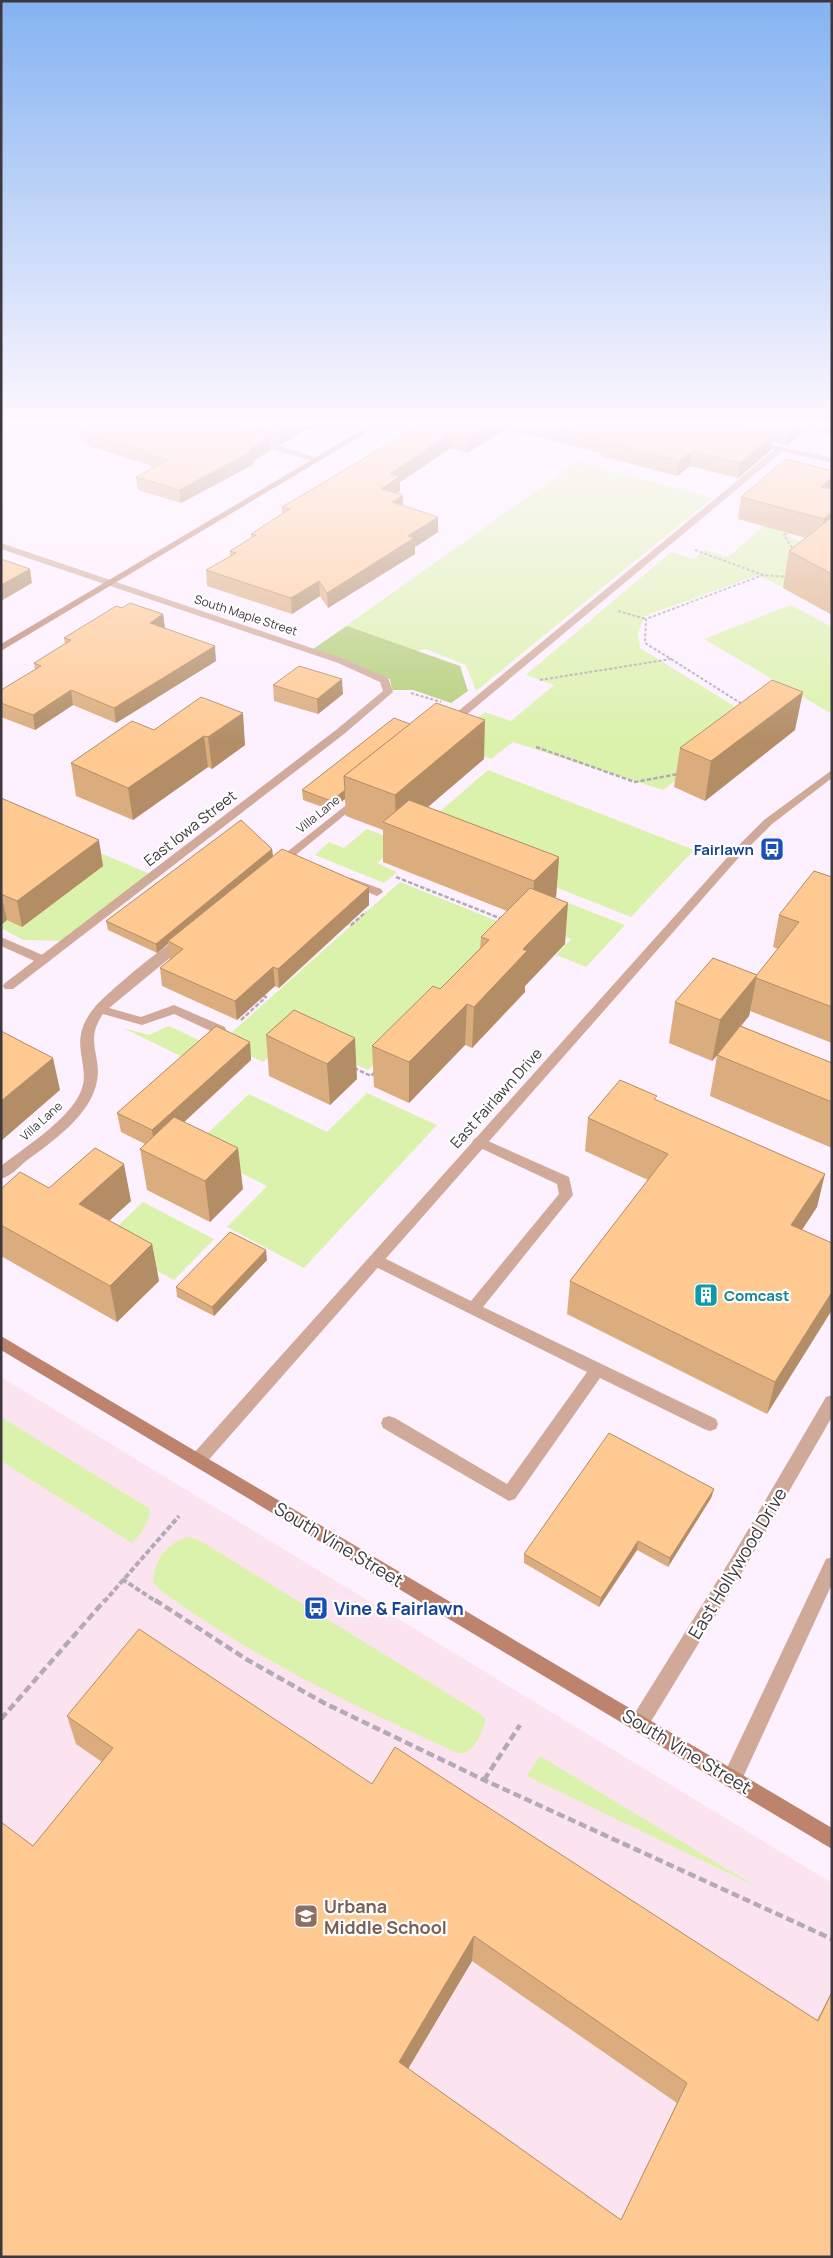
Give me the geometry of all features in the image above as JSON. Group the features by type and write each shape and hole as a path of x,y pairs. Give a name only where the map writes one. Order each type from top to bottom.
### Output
{"main road":[{"path":"1,648 195,532"},
{"name":"South Vine Street","path":"1,1342 640,1722 832,1839"}],"street":[{"path":"441,730 680,532"},
{"name":"South Maple Street","path":"1,546 341,661 384,680 388,692"},
{"name":"East Iowa Street","path":"9,986 340,732 388,692"},
{"name":"East Fairlawn Drive","path":"199,1459 737,853 768,822 832,773"},
{"name":"Villa Lane","path":"265,874 292,858 364,794"},
{"path":"341,878 377,892"},
{"name":"Villa Lane","path":"1,1174 62,1124 86,1097 91,1080 85,1038 93,1018 117,994 195,931"},
{"path":"1,941 43,960"},
{"path":"102,1010 142,1021 174,1009 220,1030"},
{"path":"472,1309 566,1195 564,1181 479,1142"},
{"path":"375,1260 710,1424"},
{"path":"389,1423 509,1494 597,1370"},
{"name":"East Hollywood Drive","path":"640,1722 738,1563 832,1402"},
{"path":"732,1779 832,1565"}],"path":[{"path":"786,532 784,534 796,555"},
{"path":"701,546 694,552 763,575 792,577"},
{"path":"743,705 645,643 646,620 763,575"},
{"path":"540,680 671,659"},
{"path":"388,692 416,694 464,711"},
{"path":"536,747 636,782 675,776 683,770"},
{"path":"377,892 396,877 510,923"},
{"path":"220,1030 237,1023 266,997 255,992"},
{"path":"345,1064 370,1076 377,1069"},
{"path":"1,1720 122,1579 179,1516"},
{"path":"122,1579 246,1659 324,1703 484,1780 832,1939"},
{"path":"484,1780 520,1725"}],"shaded area":[{"path":"1,1377 832,1883 832,2257 1,2257"}],"green space":[{"path":"478,532 670,532 476,691 466,665 425,649 381,659 326,640"},
{"path":"757,532 793,532 789,537 822,549 792,592 758,575 645,616 638,633 640,648 755,719 663,790 513,742 491,759 447,743 485,712 511,721 554,685 526,675 671,552 694,559 704,550 728,557"},
{"path":"791,605 832,627 832,714 704,639"},
{"path":"347,626 460,666 468,691 451,703 413,690 392,690 390,679 313,649"},
{"path":"488,770 694,850 631,917 416,832"},
{"path":"1,812 153,875 69,941 23,940 1,928"},
{"path":"367,829 401,842 377,863 397,872 384,883 315,855 329,842 344,848"},
{"path":"400,882 512,927 368,1070 293,1035 263,1062 221,1042"},
{"path":"558,899 625,925 586,967 556,955 571,939 533,924"},
{"path":"169,1026 209,1045 191,1061 123,1028 149,1035"},
{"path":"367,1093 437,1125 304,1268 227,1227 267,1186 192,1148 249,1094 327,1132"},
{"path":"143,1202 214,1239 174,1280 102,1241"},
{"path":"1,1417 150,1509 144,1528 132,1543 1,1461"},
{"path":"188,1537 199,1540 476,1711 485,1718 485,1722 476,1742 466,1752 458,1753 381,1718 267,1659 230,1637 160,1590 153,1582 159,1560 174,1543"},
{"path":"540,1756 755,1886 527,1776"}],"building":[{"path":"254,532 414,532 408,536 414,538 327,593 319,581 291,598 206,570 236,553 230,551 256,535 251,534"},
{"path":"813,532 832,532 832,574 789,551"},
{"path":"1,559 30,569 1,585"},
{"path":"130,603 163,614 150,623 215,646 114,708 71,690 33,715 1,703 1,690 41,666 34,663 71,640 64,638 116,606 122,608"},
{"path":"299,666 342,679 317,699 273,685"},
{"path":"772,680 803,692 711,761 680,748"},
{"path":"201,697 243,713 208,737 204,736 128,788 71,763 132,721 154,730"},
{"path":"436,703 485,720 395,795 344,776"},
{"path":"394,718 410,724 344,776 345,790 331,801 302,790"},
{"path":"1,798 99,840 17,901 1,894"},
{"path":"409,800 559,857 534,881 383,822"},
{"path":"241,820 272,849 156,944 106,921"},
{"path":"282,849 369,887 278,969 273,967 235,1001 160,968 183,949 168,941"},
{"path":"814,871 832,877 832,1007 756,978 799,922 779,915"},
{"path":"530,888 568,903 523,949 527,951 474,1007 467,1004 409,1062 372,1046 433,986 440,989 489,940 481,937"},
{"path":"713,958 757,975 720,1020 675,1002"},
{"path":"294,1010 355,1038 327,1064 266,1035"},
{"path":"216,1026 250,1042 152,1130 117,1113"},
{"path":"740,1026 832,1063 832,1102 717,1055"},
{"path":"1,1031 53,1058 1,1101"},
{"path":"620,1080 657,1096 654,1099 825,1174 791,1225 832,1243 832,1292 775,1382 570,1281 668,1154 588,1118"},
{"path":"174,1117 238,1148 205,1181 140,1149"},
{"path":"95,1148 124,1164 79,1204 152,1244 110,1286 1,1225 1,1189 20,1172 49,1188"},
{"path":"230,1232 266,1250 212,1307 176,1287"},
{"path":"609,1433 714,1489 670,1558 638,1541 601,1598 524,1554"},
{"name":"Urbana Middle School","path":"139,1629 372,1784 395,1747 818,2021 832,1992 832,2257 1,2257 1,1822 33,1846 113,1748 67,1716","holes":["474,1936 687,2083 621,2220 399,2062"]}],"place":[{"name":"Fairlawn","path":"772,849"},
{"name":"Comcast","path":"706,1295"},
{"name":"Vine & Fairlawn","path":"316,1608"},
{"name":"Urbana Middle School","path":"306,1916"}]}
